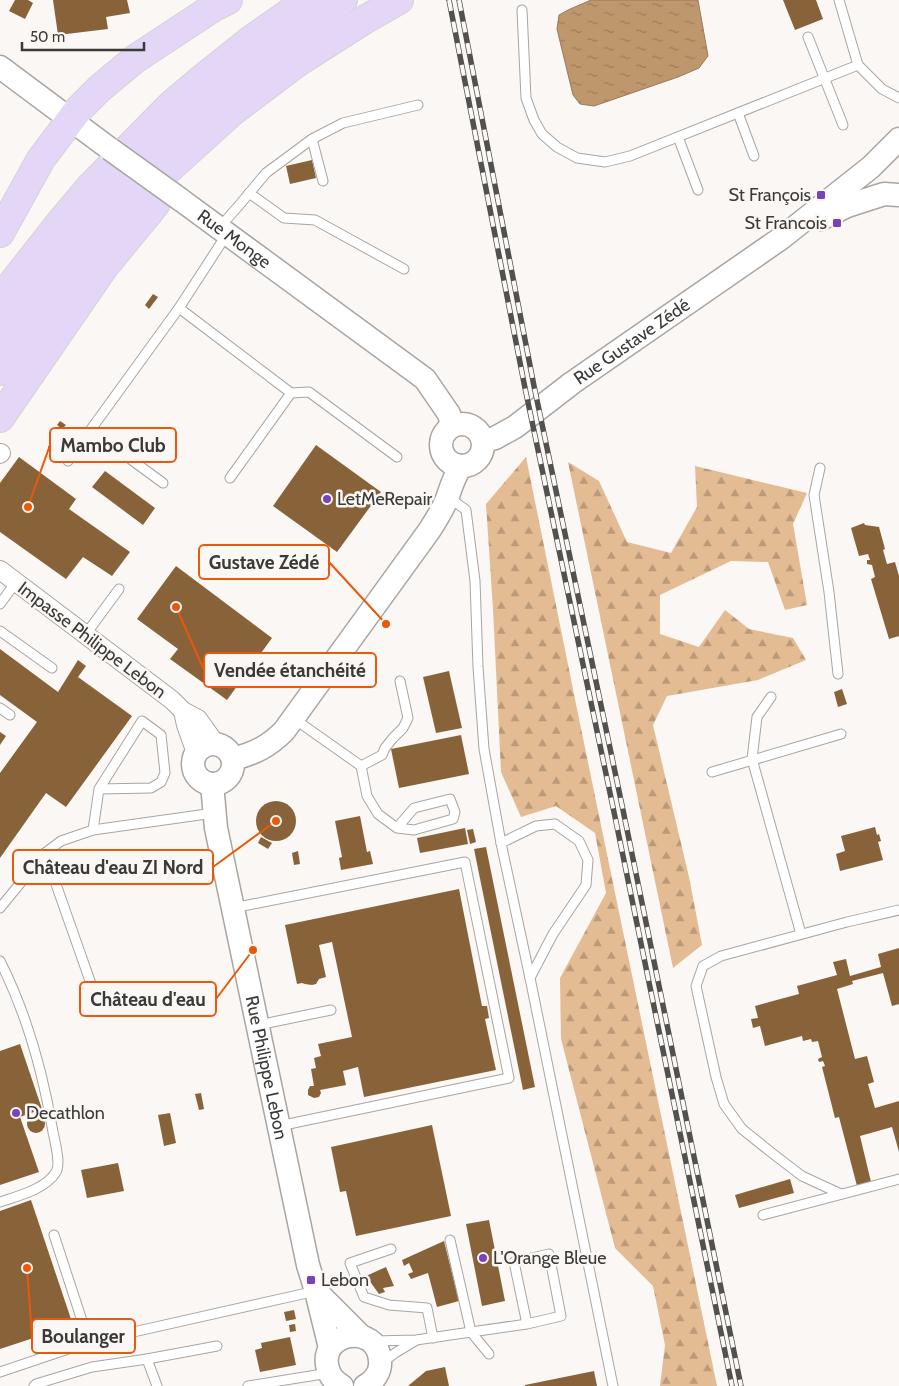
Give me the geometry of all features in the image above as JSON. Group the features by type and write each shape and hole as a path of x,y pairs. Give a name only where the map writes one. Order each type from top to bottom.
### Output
{"highway":[{"path":"0,233 41,159 70,120 100,89 135,59 214,7 228,0"},
{"path":"0,299 91,186 171,105 231,56 308,0"},
{"path":"0,336 86,223 169,138 216,94 281,42 343,0"},
{"path":"0,371 102,235 138,197 233,112 298,62 399,0"},
{"path":"0,418 104,267 154,206 185,155"}],"street":[{"name":"Rue Monge","path":"0,67 425,379 449,414 452,426"},
{"name":"Rue Gustave Zédé","path":"483,440 495,438 515,427 572,383 780,239 871,167 899,140"},
{"name":"Rue Gustave Zédé","path":"780,239 847,206 884,194 899,195"},
{"path":"465,424 471,426 477,429 483,440 483,447 478,459 467,466 454,465 443,456 440,442 442,435 452,426 465,424"},
{"path":"233,759 264,748 276,740 429,531 440,514 453,480 461,466"},
{"name":"Impasse Philippe Lebon","path":"0,570 172,700 183,711 198,720 205,748"},
{"path":"220,744 229,750 233,759 234,767 231,774 220,783 207,783 201,780 194,771 193,759 205,748 220,744"},
{"name":"Rue Philippe Lebon","path":"212,784 216,828 232,908 308,1265 330,1348 327,1356 327,1365 337,1382"},
{"name":"Rue Philippe Lebon","path":"316,1291 366,1339"},
{"path":"330,1348 343,1337 352,1335 366,1339 376,1348 380,1356 378,1373 366,1386"}],"lane":[{"path":"839,0 858,65 882,89 899,98"},
{"path":"522,10 526,98 534,120 542,134 557,147 577,158 605,162 630,156 858,65"},
{"path":"808,37 843,125"},
{"path":"68,461 178,308 223,230 249,193 266,173 312,139 343,123 418,105"},
{"path":"738,113 754,156"},
{"path":"678,137 698,190"},
{"path":"312,139 323,180"},
{"path":"249,193 284,218 315,220 404,269"},
{"path":"178,308 291,393 309,392 397,457"},
{"path":"230,478 291,393"},
{"path":"91,430 163,484"},
{"path":"820,468 814,495 829,592 838,674"},
{"path":"448,496 466,510 475,581 478,667 484,749 501,842 613,1386"},
{"path":"0,604 16,582"},
{"path":"86,634 119,589"},
{"path":"0,631 52,668"},
{"path":"361,766 382,754 403,728 408,718 400,681"},
{"path":"771,697 757,717 752,759 801,934"},
{"path":"0,708 10,716"},
{"path":"293,718 361,766 367,796 378,814 397,828 414,830 453,819 455,812 450,799 414,808 397,828"},
{"path":"93,830 99,789 142,721 161,735 165,773 161,782 151,788 99,789"},
{"path":"712,772 841,734"},
{"path":"0,908 45,853 61,840 93,830 214,813"},
{"path":"501,842 536,826 555,824 579,841 588,860 586,885 553,934 530,978"},
{"path":"45,853 96,998 111,1007 136,1002"},
{"path":"232,908 465,862 509,1078 278,1126"},
{"path":"841,1194 802,1176 772,1153 742,1129 724,1104 716,1077 696,986 703,966 721,956 899,910"},
{"path":"0,961 13,987 31,1041 49,1104 57,1151 57,1170 48,1183 0,1202"},
{"path":"257,1026 331,1010"},
{"path":"763,1215 899,1179"},
{"path":"54,1235 89,1342"},
{"path":"450,1240 471,1332 489,1354"},
{"path":"391,1249 350,1263 364,1297 389,1305 428,1308 432,1338"},
{"path":"366,1339 416,1340 527,1324 561,1316 549,1254 514,1262 527,1324"},
{"path":"0,1372 89,1342 316,1291"},
{"path":"380,1365 416,1340"},
{"path":"34,1386 92,1367 217,1346"},
{"path":"147,1359 157,1386"},
{"path":"248,1386 337,1382"}],"green space":[{"path":"526,457 717,1386 660,1386 665,1345 653,1286 615,1248 561,1039 560,978 606,893 595,833 556,806 521,817 501,772 486,504"},
{"path":"568,462 599,481 627,542 671,553 697,507 695,466 807,493 793,524 807,605 785,610 768,562 731,561 660,595 660,634 699,647 725,610 749,629 793,638 806,660 758,680 667,696 653,725 689,877 702,945 673,968"}],"water":[{"path":"591,0 698,0 708,56 699,68 678,77 594,106 580,104 573,95 557,29 559,15"}],"building":[{"path":"15,0 28,0 33,3 25,19 9,11"},
{"path":"53,0 127,0 130,13 106,17 108,29 58,35"},
{"path":"783,0 816,0 823,19 795,30"},
{"path":"312,160 316,178 290,184 286,166"},
{"path":"153,294 158,297 149,309 145,305"},
{"path":"60,421 66,425 62,429 57,425"},
{"path":"53,440 66,449 61,457 48,447"},
{"name":"LetMeRepair","path":"316,445 381,492 337,552 273,506"},
{"path":"19,457 76,499 69,509 130,552 112,576 83,557 66,579 0,532 0,483"},
{"path":"105,471 155,508 143,525 92,487"},
{"path":"864,523 865,525 879,527 887,564 895,562 899,576 899,636 889,639 871,579 875,577 872,565 867,564 867,560 870,560 868,554 859,556 851,528"},
{"path":"176,566 272,638 227,700 170,659 178,649 137,619"},
{"path":"0,649 58,692 78,660 86,666 78,677 132,716 66,807 46,793 0,858 0,773 37,722 0,695"},
{"path":"449,671 462,728 436,733 423,677"},
{"path":"842,689 847,704 838,707 834,692"},
{"path":"0,732 6,736 0,745"},
{"path":"461,735 469,774 399,788 391,749"},
{"path":"280,801 287,804 293,810 296,821 295,829 287,838 280,841 272,841 265,838 257,829 256,817 259,810 268,802"},
{"path":"360,816 367,852 370,851 373,864 341,870 339,858 342,857 335,821"},
{"path":"875,827 881,841 878,842 883,860 840,871 836,854 845,851 841,836"},
{"path":"465,828 468,844 420,853 417,838"},
{"path":"473,829 476,842 470,844 467,830"},
{"path":"261,837 272,843 268,849 258,843"},
{"path":"486,847 535,1087 523,1090 474,849"},
{"path":"298,851 300,864 294,865 292,853"},
{"path":"459,889 482,1006 487,1006 489,1018 485,1019 496,1070 364,1097 358,1067 343,1071 346,1085 320,1090 319,1097 314,1098 308,1095 310,1086 314,1086 311,1069 316,1068 314,1058 321,1056 318,1044 352,1037 332,942 319,945 326,977 319,979 316,984 312,985 297,984 285,925"},
{"path":"899,948 899,1004 892,1006 883,973 852,981 853,984 837,989 855,1059 867,1056 874,1082 868,1084 875,1108 899,1101 899,1152 892,1127 860,1136 871,1182 857,1186 839,1117 835,1118 822,1067 825,1066 823,1061 819,1062 818,1059 822,1057 818,1041 812,1042 811,1039 803,1041 802,1036 765,1046 760,1026 753,1028 751,1019 758,1018 755,1006 799,994 797,986 837,975 833,962 846,959 850,976 881,967 878,954"},
{"name":"Decathlon","path":"20,1044 42,1109 20,1117 39,1172 0,1185 0,1051"},
{"path":"201,1093 204,1109 199,1110 195,1094"},
{"path":"170,1113 176,1143 164,1146 158,1115"},
{"path":"32,1115 40,1115 45,1120 43,1131 32,1133 27,1128 27,1120"},
{"path":"432,1125 451,1216 356,1236 346,1191 340,1192 331,1147"},
{"path":"118,1163 124,1191 87,1198 81,1170"},
{"path":"790,1179 794,1193 739,1208 735,1195"},
{"path":"31,1200 73,1325 0,1349 0,1211"},
{"path":"489,1220 505,1301 482,1306 466,1224"},
{"path":"444,1241 459,1301 437,1307 428,1273 411,1279 408,1274 413,1272 409,1263 404,1266 402,1260"},
{"path":"386,1267 394,1286 383,1288 385,1292 379,1294 366,1276"},
{"path":"294,1310 296,1319 286,1321 284,1312"},
{"path":"295,1324 296,1331 290,1332 289,1325"},
{"path":"290,1337 296,1365 260,1372 255,1350 262,1348 261,1343"},
{"path":"445,1367 449,1386 408,1386 426,1371"},
{"path":"594,1371 597,1386 525,1386 525,1385"}],"railway":[{"path":"449,0 525,388 732,1386"},
{"path":"459,0 534,386 741,1386"}],"place":[{"name":"St François","path":"821,195"},
{"name":"St Francois","path":"837,223"},
{"name":"LetMeRepair","path":"327,499"},
{"name":"Mambo Club","path":"28,507"},
{"name":"Vendée étanchéité","path":"176,607"},
{"name":"Gustave Zédé","path":"386,624"},
{"name":"Château d'eau ZI Nord","path":"276,821"},
{"name":"Château d'eau","path":"253,950"},
{"name":"Decathlon","path":"16,1113"},
{"name":"L'Orange Bleue","path":"483,1258"},
{"name":"Boulanger","path":"27,1268"},
{"name":"Lebon","path":"311,1280"}]}
